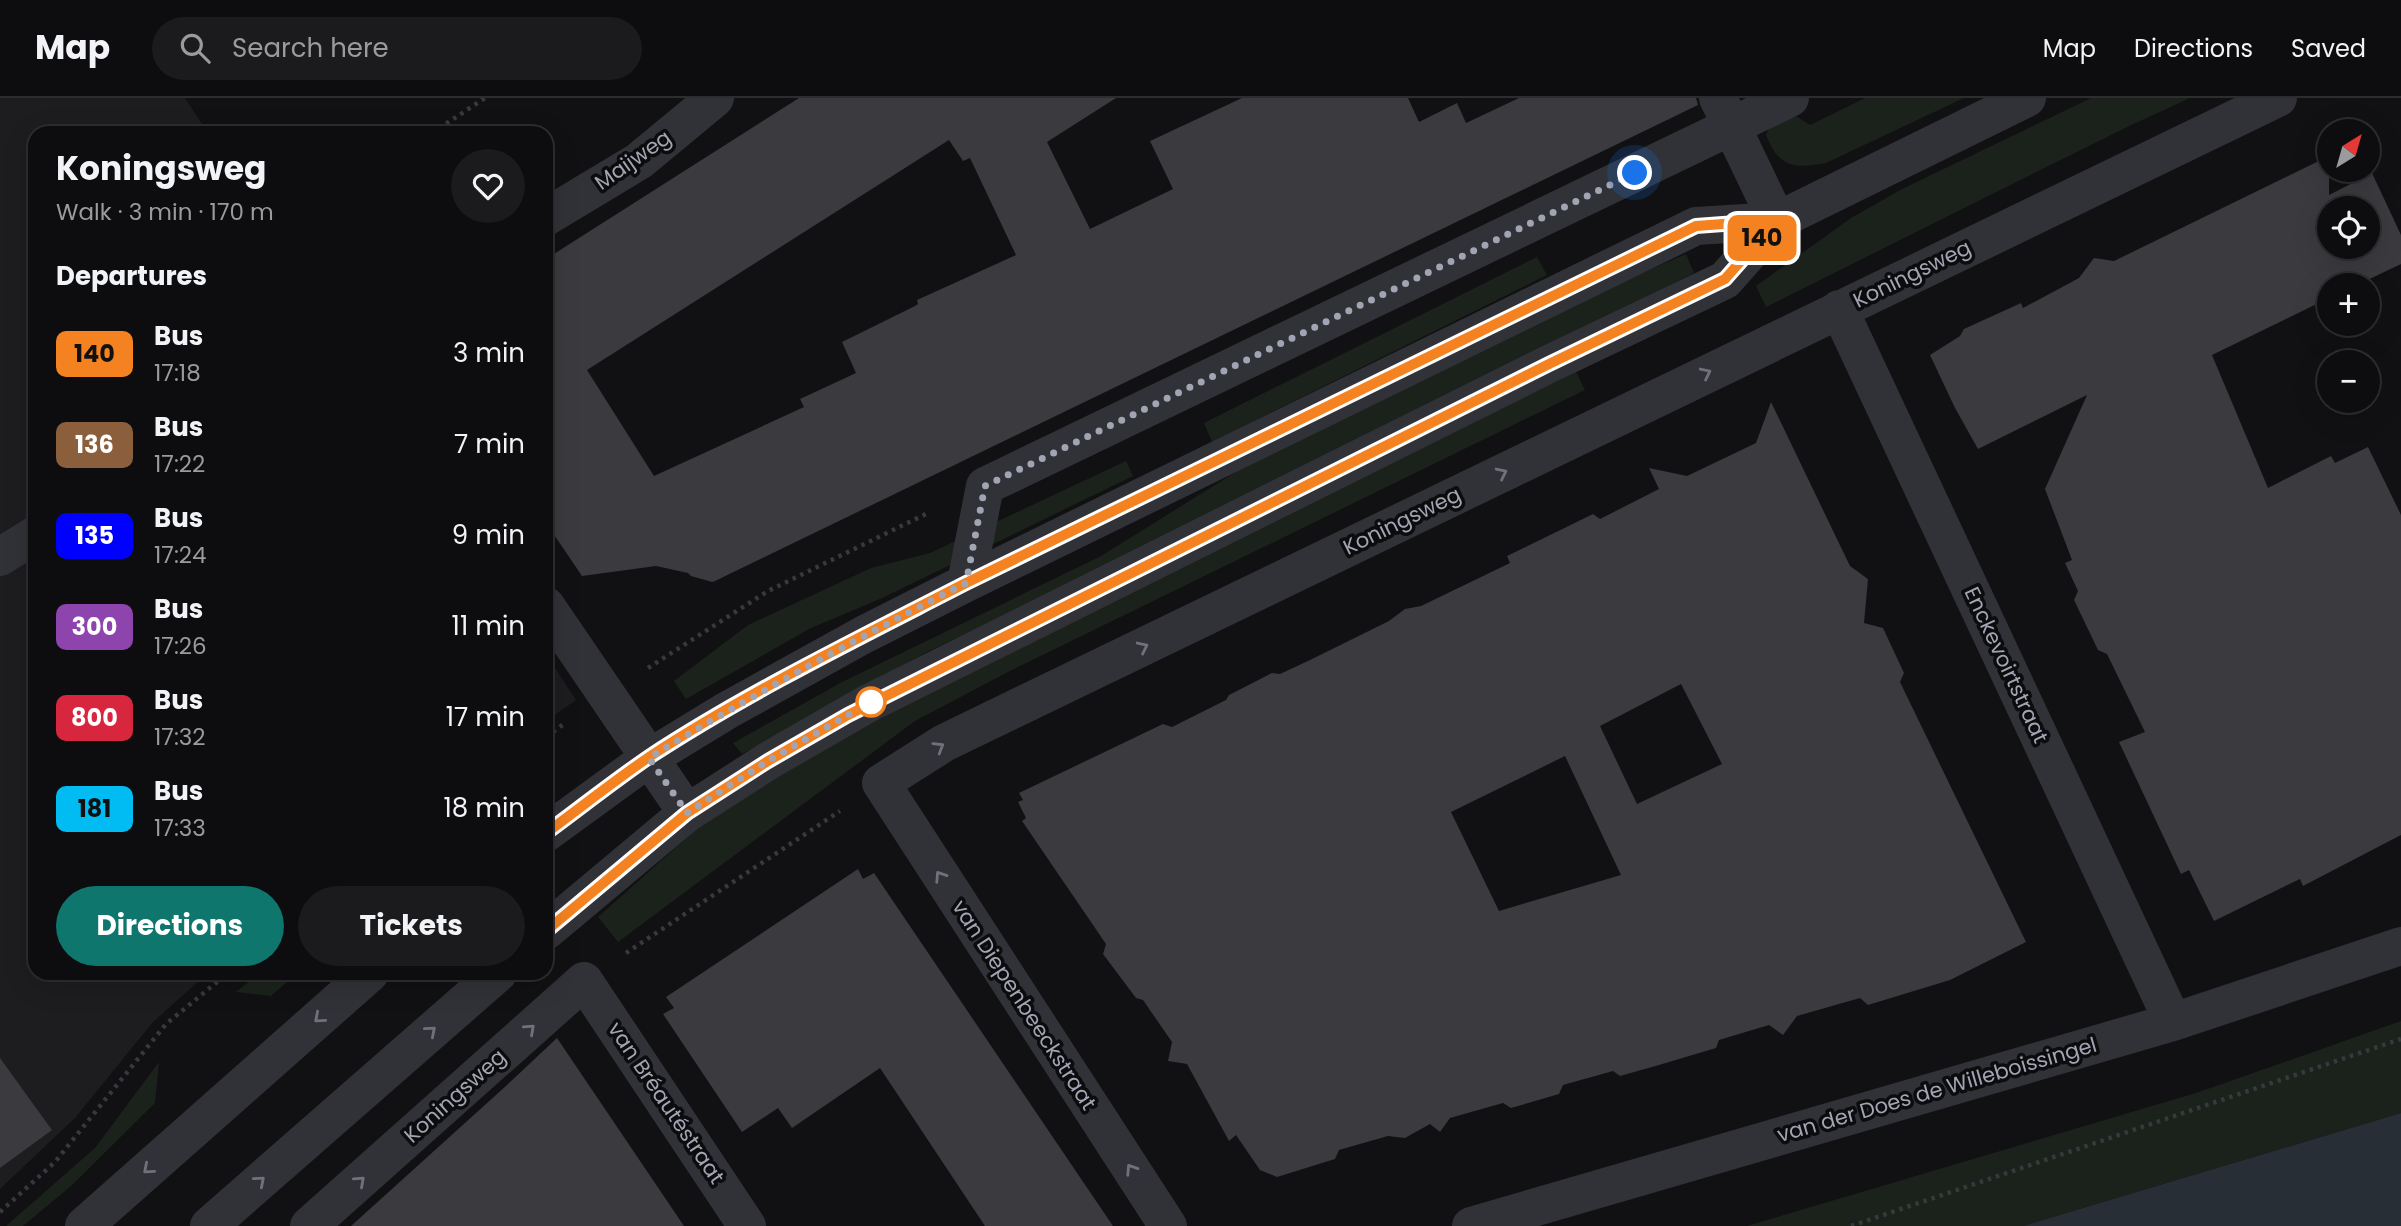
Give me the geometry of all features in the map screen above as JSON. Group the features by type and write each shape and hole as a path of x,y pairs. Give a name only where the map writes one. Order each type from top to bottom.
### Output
{"street":[{"name":"Maijweg","path":"553,213 639,160 715,98"},
{"path":"966,583 985,486 1725,112 1790,98"},
{"path":"553,828 649,758 726,711 863,635 966,583 1696,226 1777,220 2027,98"},
{"name":"Koningsweg","path":"881,783 944,743 2278,98"},
{"path":"1725,112 1777,220"},
{"path":"553,925 687,813 768,761 867,704 1725,279 1777,220"},
{"name":"Enckevoirtstraat","path":"1839,309 2173,1022"},
{"path":"0,557 28,539"},
{"path":"553,616 687,813"},
{"name":"van Diepenbeeckstraat","path":"881,783 1168,1226"},
{"name":"van der Does de Willeboissingel","path":"1471,1226 2173,1022 2401,946"},
{"path":"83,1226 362,980"},
{"path":"209,1226 490,980"},
{"name":"Koningsweg","path":"309,1226 584,981"},
{"name":"van Bréautéstraat","path":"584,981 747,1226"}],"path":[{"path":"443,126 485,98"},
{"path":"606,694 768,590 985,486"},
{"path":"584,981 881,783"},
{"path":"0,1212 55,1162 166,1024 219,980"},
{"path":"1852,1226 2401,1040"}],"shaded area":[{"path":"0,98 185,98 203,126 28,126 28,980 200,980 153,1022 75,1118 0,1189"},
{"path":"1865,98 1964,98 1826,163 1805,166 1789,164 1776,154 1766,135 1770,125 1793,114 1810,125"},
{"path":"2091,98 2190,98 1766,307 1756,286 1851,218 1902,189"},
{"path":"1686,254 1694,273 1545,350 929,651 742,754 733,743 842,682 1101,556 1268,452 1528,323"},
{"path":"1537,257 1547,275 1212,442 1204,423"},
{"path":"1576,372 1585,390 1008,672 915,721 618,942 598,917 700,826 786,768 1148,577"},
{"path":"1126,461 1133,476 880,599 811,628 686,699 674,681 748,625 871,568 930,553"},
{"path":"553,665 576,700 553,716"},
{"path":"251,980 289,980 271,996 236,992"},
{"path":"2401,1021 2401,1113 2023,1226 1747,1226 2196,1093"},
{"path":"159,1062 155,1103 71,1186 23,1226 6,1226 95,1148"},
{"path":"2401,1113 2401,1226 2023,1226"}],"building":[{"path":"799,98 1116,98 1047,142 1090,229 1173,189 1150,141 1242,98 1408,98 1419,122 1457,103 1466,123 1519,98 1696,98 1698,105 712,582 656,566 582,576 553,533 553,255","holes":["949,140 963,161 970,158 1016,255 917,300 918,304 915,306 842,342 856,373 800,399 804,407 654,476 587,370"]},
{"path":"2317,162 2317,182 2329,182 2329,195 2354,182 2376,182 2401,235 2401,264 2380,274 2317,273 2317,304 2212,355 2268,488 2331,456 2335,463 2368,447 2401,515 2401,835 2303,886 2300,879 2214,921 2189,870 2181,874 2119,742 2145,732 2107,654 2098,650 2074,600 2078,591 2065,563 2072,560 2045,489 2087,395 1978,449 1930,355 1960,336 1964,329 2021,303 2023,308 2079,278 2094,258 2114,261"},
{"path":"1771,402 1850,566 1868,579 1864,623 1883,628 1904,673 1900,682 2026,942 1950,980 1868,1005 1860,998 1797,1016 1783,1035 1769,1025 1719,1040 1716,1048 1659,1065 1620,1076 1613,1071 1563,1085 1559,1094 1511,1108 1503,1103 1450,1118 1440,1132 1430,1124 1405,1138 1388,1136 1339,1150 1335,1159 1277,1177 1260,1170 1236,1135 1229,1141 1187,1064 1168,1061 1172,1042 1143,1000 1136,998 1103,954 1106,944 1022,821 1026,818 1018,802 1023,800 1019,793 1163,724 1172,727 1272,673 1280,674 1389,621 1405,609 1421,606 1510,563 1507,556 1593,514 1600,519 1659,489 1649,468 1687,476 1756,443","holes":["1681,684 1722,764 1637,804 1600,726","1565,756 1621,875 1499,911 1451,812"]},
{"path":"858,869 863,879 874,873 1113,1226 985,1226 880,1068 792,1128 778,1108 742,1132 663,1014 674,1008 666,997"},
{"path":"557,1038 684,1226 351,1226 507,1085"},
{"path":"0,1058 52,1130 0,1168"}],"bus line":[{"name":"140","path":"553,828 649,758 726,711 863,635 966,583 1696,226 1777,220 1725,279 892,691 768,761 687,813 553,925"}],"route":[{"path":"871,702 768,761 687,813 649,758 726,711 863,635 966,583 985,486 1635,173"}]}
